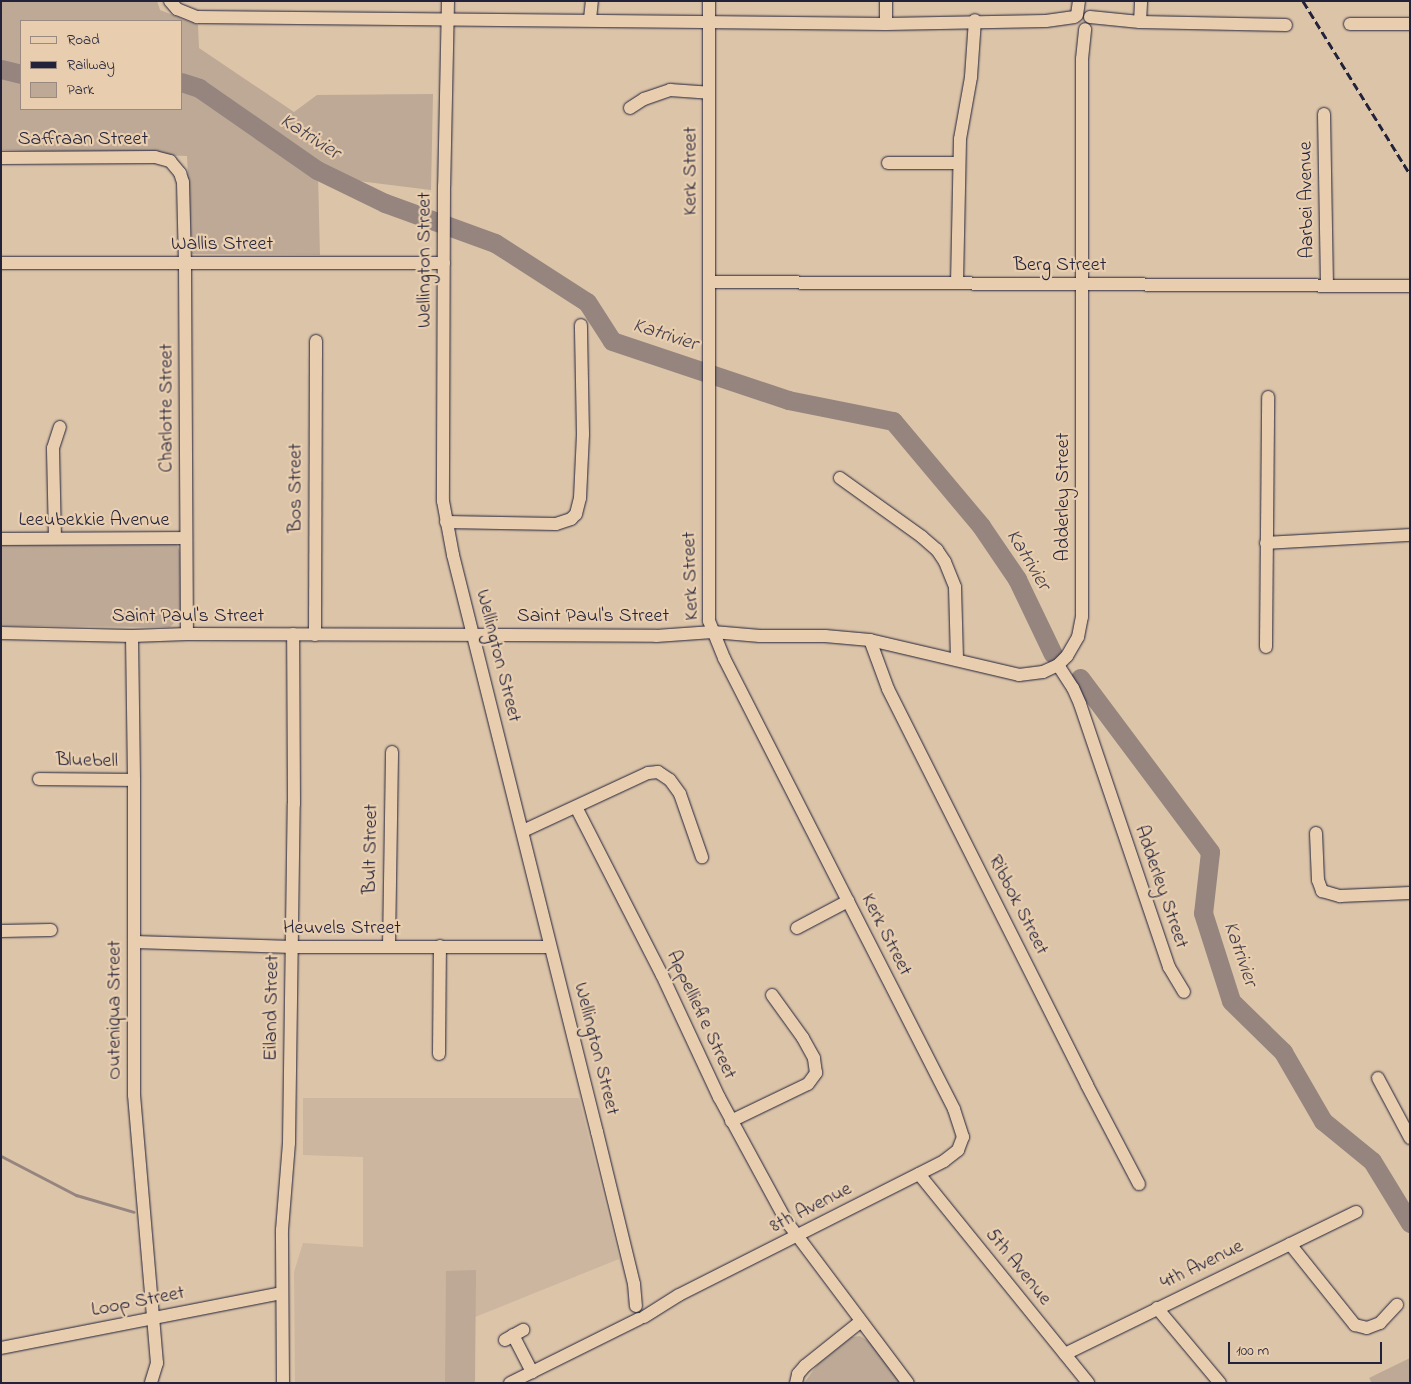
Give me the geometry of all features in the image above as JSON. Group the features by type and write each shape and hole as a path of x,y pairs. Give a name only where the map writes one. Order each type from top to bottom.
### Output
{"street":[{"name":"Wellington Street","path":"448,1 443,486 446,522 472,634 523,831 550,947 630,1264 639,1312"},
{"path":"590,19 592,1"},
{"name":"Kerk Street","path":"709,1 708,613 712,632 960,1123 963,1137 958,1150"},
{"path":"886,1 886,24"},
{"name":"Adderley Street","path":"1078,1 1082,19 1082,616 1078,637 1067,656 1058,665 1073,688 1080,704 1169,967 1184,992"},
{"path":"1140,22 1141,1"},
{"path":"172,4 181,12 197,17 448,20 590,19 886,24 975,20 1046,21 1082,19 1286,25"},
{"path":"957,283 959,163 963,111 971,77 975,20"},
{"path":"1350,24 1410,24"},
{"path":"630,108 644,99 670,90 709,93"},
{"name":"Aarbei Avenue","path":"1324,114 1327,285"},
{"name":"Saffraan Street","path":"1,158 164,158 176,166 182,182"},
{"path":"888,163 959,163"},
{"name":"Charlotte Street","path":"182,182 185,263 187,634"},
{"name":"Wallis Street","path":"1,263 444,262"},
{"name":"Berg Street","path":"710,282 1410,286"},
{"path":"446,522 556,524 571,519 576,514 580,498 583,434 581,325"},
{"name":"Bos Street","path":"316,341 316,635"},
{"path":"1266,647 1268,397"},
{"path":"56,538 53,448 60,427"},
{"path":"840,478 922,537 937,550 945,562 955,587 957,660"},
{"path":"1266,543 1410,534"},
{"name":"Leeubekkie Avenue","path":"1,538 186,538"},
{"name":"Saint Paul's Street","path":"1,633 132,636 187,634 472,634 656,636 712,632 760,636 825,636 870,640 1018,675 1043,672 1058,665"},
{"name":"Eiland Street","path":"283,1383 282,1230 289,1143 294,804 293,634"},
{"name":"Outeniqua Street","path":"132,636 135,942 134,1094 151,1318 157,1363 152,1383"},
{"name":"Ribbok Street","path":"870,640 888,689 1087,1085 1139,1184"},
{"name":"Bult Street","path":"389,946 392,752"},
{"path":"523,831 648,773 662,774 670,780 682,799 702,857"},
{"name":"Bluebell","path":"39,779 134,780"},
{"name":"Appelliefie Street","path":"576,807 662,976 731,1121 796,1237 908,1383"},
{"path":"1316,833 1318,880 1322,891 1340,896 1410,893"},
{"path":"798,928 848,901"},
{"path":"1,931 51,930"},
{"name":"Heuvels Street","path":"135,942 292,947 550,947"},
{"path":"439,1054 440,946"},
{"path":"731,1121 808,1084 816,1073 814,1058 803,1038 772,995"},
{"path":"1378,1078 1410,1138"},
{"name":"8th Avenue","path":"510,1383 611,1331 639,1312 679,1295 920,1174 950,1157 958,1150"},
{"name":"5th Avenue","path":"920,1174 1088,1383"},
{"name":"4th Avenue","path":"1065,1354 1356,1212"},
{"path":"1290,1244 1357,1327 1367,1328 1380,1323 1397,1305"},
{"name":"Loop Street","path":"1,1348 282,1293"},
{"path":"1156,1308 1220,1383"},
{"path":"796,1383 798,1374 805,1366 860,1322"},
{"path":"514,1335 532,1372"}],"shaded area":[{"path":"303,1098 579,1098 619,1259 475,1317 475,1383 295,1383 294,1272 303,1243 363,1247 363,1157 303,1155"}],"green space":[{"path":"1,1 157,1 160,10 198,25 199,48 294,112 317,95 433,94 431,190 318,176 320,255 192,254 187,156 1,150"},
{"path":"1,541 176,543 181,554 181,616 170,627 1,626"},
{"path":"476,1270 475,1383 445,1383 446,1271"},
{"path":"860,1336 873,1344 903,1383 804,1383 818,1364 852,1337"},
{"path":"1410,1358 1410,1383 1372,1383 1369,1378"}],"waterway":[{"name":"Katrivier","path":"1,69 20,74"},
{"name":"Katrivier","path":"182,82 199,88 317,170 385,203 495,243 587,302 612,341 788,400 893,421 981,526 1017,579 1053,654"},
{"name":"Katrivier","path":"1080,678 1210,852 1203,913 1231,1001 1283,1052 1323,1121 1372,1161 1410,1223"},
{"path":"1,1156 76,1195 134,1212"}],"railway":[{"path":"1303,1 1410,174"}]}
